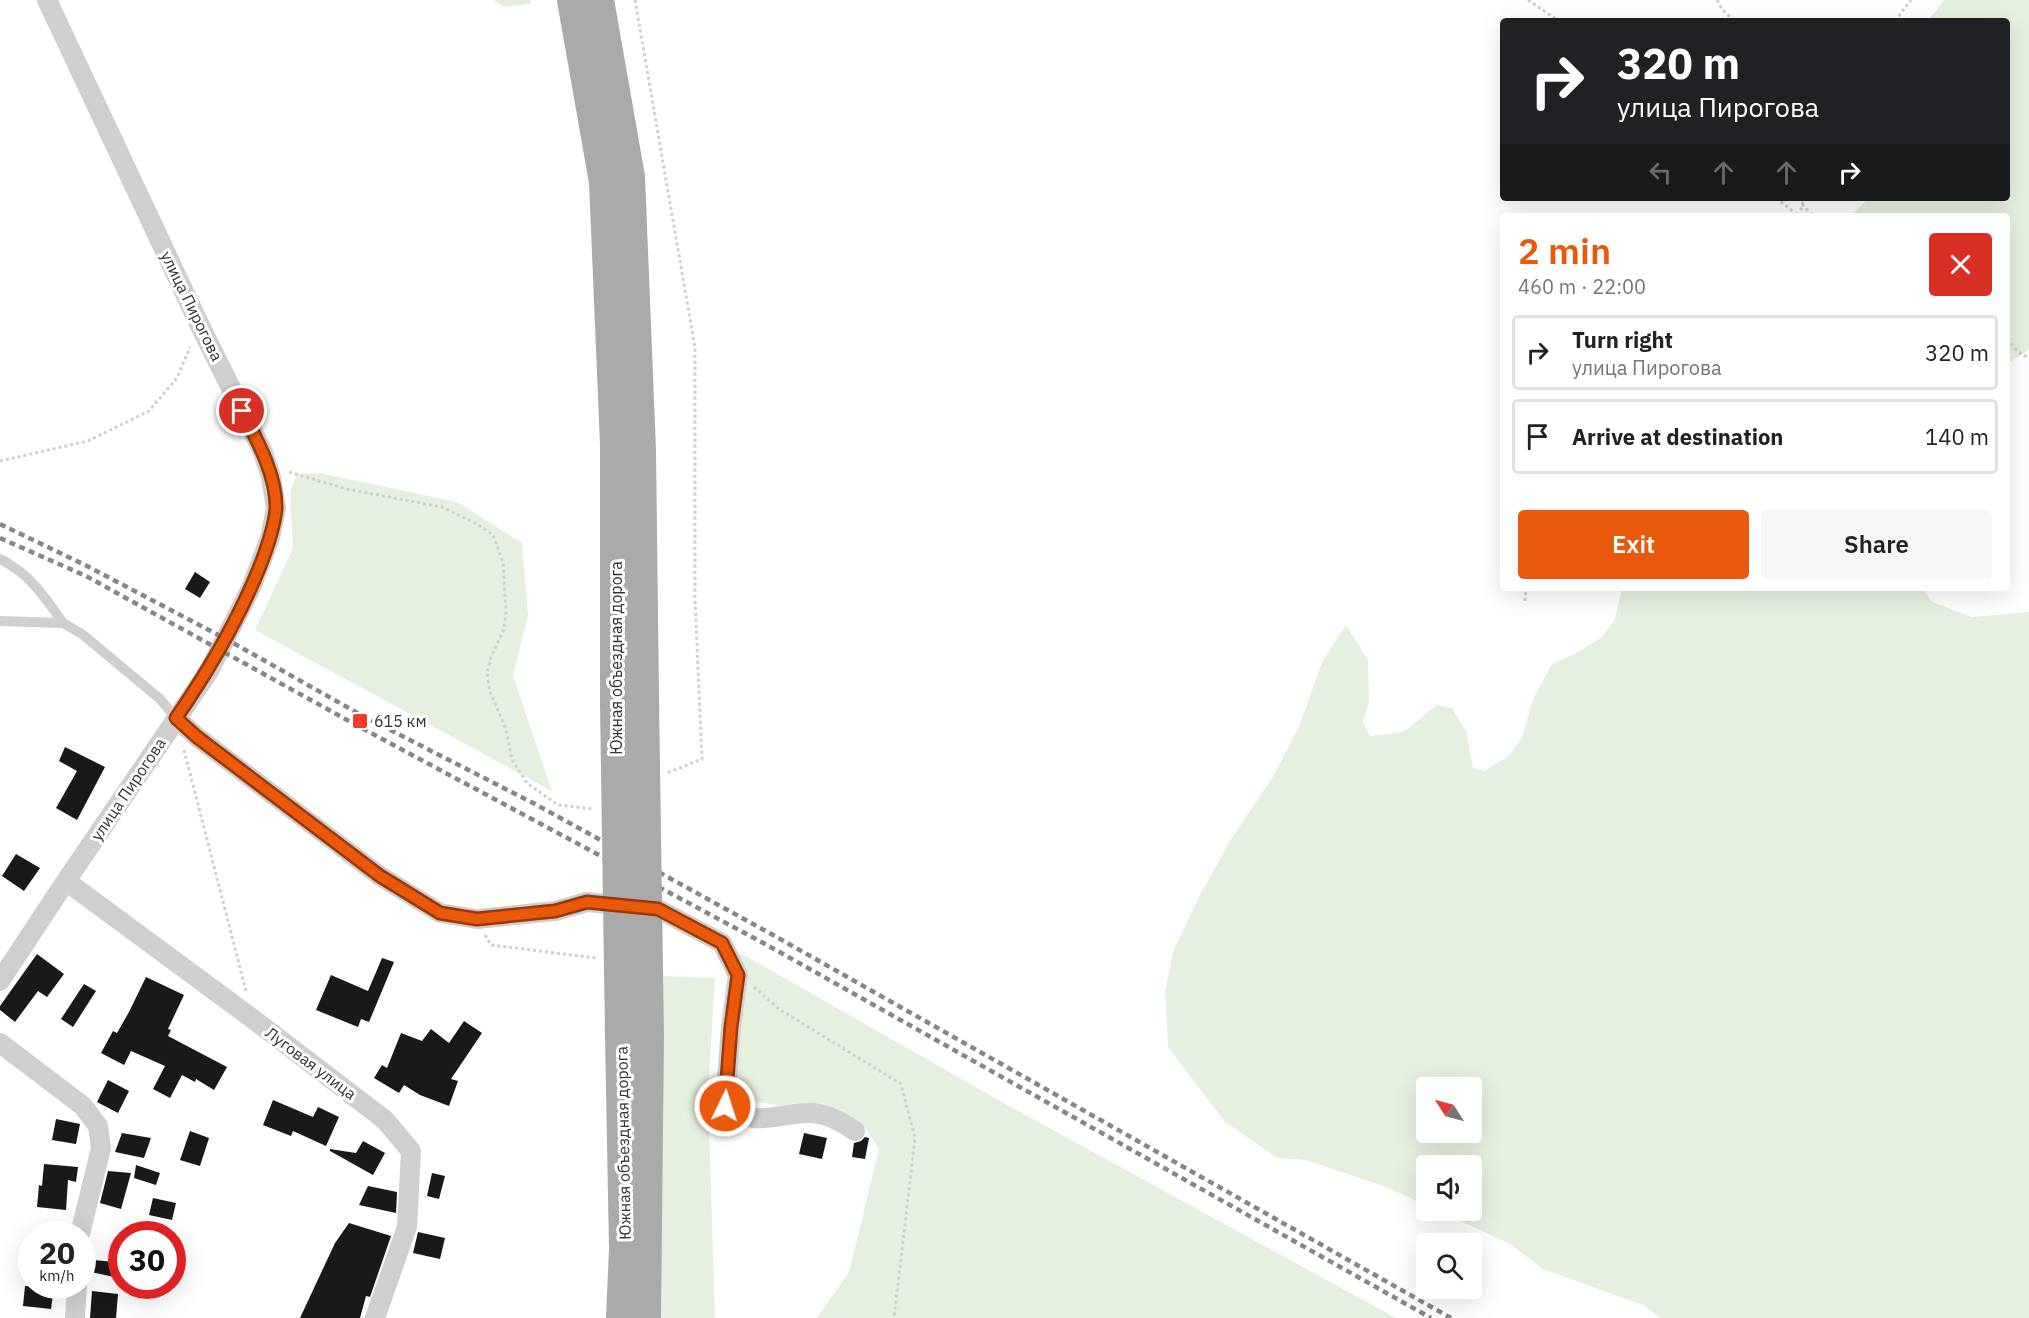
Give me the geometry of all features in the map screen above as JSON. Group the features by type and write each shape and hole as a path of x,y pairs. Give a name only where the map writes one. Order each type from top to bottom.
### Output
{"main road":[{"name":"Южная объездная дорога","path":"573,0 605,182 629,701 635,1036 645,1318"},
{"name":"Южная объездная дорога","path":"598,0 629,177 640,450 629,701"},
{"name":"Южная объездная дорога","path":"622,1318 635,1036"}],"street":[{"name":"улица Пирогова","path":"0,981 213,664 251,588 270,538 276,508 271,477 262,450 47,0"},
{"path":"176,718 197,737 380,876 440,913 477,919 555,911 587,902 658,909 722,943 738,975 731,1027 725,1106 734,1113 756,1120 809,1113 841,1121 855,1131"},
{"name":"Луговая улица","path":"66,881 254,1019 385,1120 411,1151 407,1227 375,1318"},
{"path":"0,1043 82,1106 98,1125 101,1148 83,1221"},
{"path":"75,1318 76,1299"}],"lane":[{"path":"0,559 17,568 40,591 63,623 82,634 151,692 176,718"},
{"path":"0,621 63,623"}],"path":[{"path":"1528,0 1555,18"},
{"path":"1717,0 1731,18"},
{"path":"1897,18 1911,0"},
{"path":"1780,201 1795,213"},
{"path":"1800,213 1803,201"},
{"path":"1802,204 1810,213"},
{"path":"0,461 87,441 150,411 177,378 194,340 204,332"},
{"path":"2010,343 2018,352 2029,358"},
{"path":"1525,600 1526,591"},
{"path":"176,718 254,1019"},
{"path":"477,919 491,945 596,958"}],"green space":[{"path":"494,0 530,0 531,4 503,7"},
{"path":"1944,0 2029,0 2029,350 2010,362 2010,213 1853,213 1866,201 2010,201 2010,18 1930,18"},
{"path":"320,473 457,502 522,543 528,615 513,676 552,791 255,630 293,548 290,492 297,474"},
{"path":"1621,591 1924,591 1932,602 1972,617 2029,612 2029,1318 1661,1318 1643,1305 1543,1269 1510,1244 1461,1221 1482,1221 1482,1155 1416,1155 1416,1201 1383,1186 1306,1160 1277,1158 1225,1122 1168,1047 1165,991 1174,949 1231,839 1272,778 1299,727 1322,662 1346,625 1368,660 1369,701 1363,722 1370,736 1403,732 1437,705 1452,708 1466,731 1473,768 1484,771 1509,756 1522,738 1533,699 1552,664 1602,637 1615,619"},
{"path":"735,950 1009,1106 1396,1318 817,1318 849,1272 879,1149 864,1126 835,1113 756,1102 729,1088"},
{"path":"658,976 715,978 708,1093 715,1318 657,1318"}],"building":[{"path":"195,572 210,582 200,598 185,589"},
{"path":"65,747 105,767 77,820 56,808 77,771 59,761"},
{"path":"16,854 40,868 24,891 2,876"},
{"path":"37,954 64,974 47,997 38,991 15,1022 0,1010 0,1006"},
{"path":"382,958 394,962 369,1022 361,1019 358,1027 316,1010 331,975 368,991"},
{"path":"146,977 184,995 168,1029 171,1030 168,1036 227,1067 214,1090 196,1079 195,1082 182,1075 170,1098 153,1089 165,1066 131,1051 124,1065 101,1053 113,1031 117,1033"},
{"path":"84,984 96,991 73,1027 61,1019"},
{"path":"464,1021 482,1033 451,1079 458,1081 449,1106 420,1095 404,1085 399,1093 374,1078 382,1065 387,1068 401,1033 422,1041 431,1029 449,1043"},
{"path":"108,1080 129,1091 118,1113 97,1102"},
{"path":"273,1100 313,1117 318,1107 339,1117 326,1146 293,1131 291,1136 263,1125"},
{"path":"56,1119 80,1124 76,1144 52,1140"},
{"path":"190,1131 209,1138 200,1166 180,1160"},
{"path":"122,1133 151,1138 144,1158 115,1152"},
{"path":"804,1133 827,1138 822,1159 799,1154"},
{"path":"865,1137 869,1138 865,1159 852,1157 854,1143"},
{"path":"363,1141 385,1153 373,1175 330,1151 330,1149 356,1153"},
{"path":"44,1164 78,1167 76,1182 68,1180 66,1210 37,1207"},
{"path":"136,1165 160,1173 156,1185 134,1178"},
{"path":"108,1171 131,1173 121,1209 100,1203"},
{"path":"432,1173 445,1176 439,1199 427,1196"},
{"path":"368,1186 397,1192 396,1213 359,1205"},
{"path":"153,1198 176,1203 172,1220 149,1215"},
{"path":"349,1223 391,1236 370,1297 366,1296 360,1318 300,1318 335,1243"},
{"path":"418,1232 445,1238 440,1259 413,1253"},
{"path":"96,1260 108,1261 108,1276 96,1273"},
{"path":"96,1291 108,1293 108,1299 118,1299 116,1318 90,1318 91,1299 96,1299"},
{"path":"24,1299 52,1299 51,1309 23,1306"}],"railway":[{"path":"0,524 87,566 226,639 363,716 535,804 773,935 1451,1318"},
{"path":"0,538 86,576 358,726 767,945 1431,1318"}],"place":[{"name":"615 км","path":"360,721"}],"route":[{"path":"242,411 262,450 271,477 276,508 270,538 251,588 226,639 208,671 176,718 197,737 380,876 440,913 477,919 555,911 587,902 658,909 722,943 738,975 731,1027 725,1106"}]}
